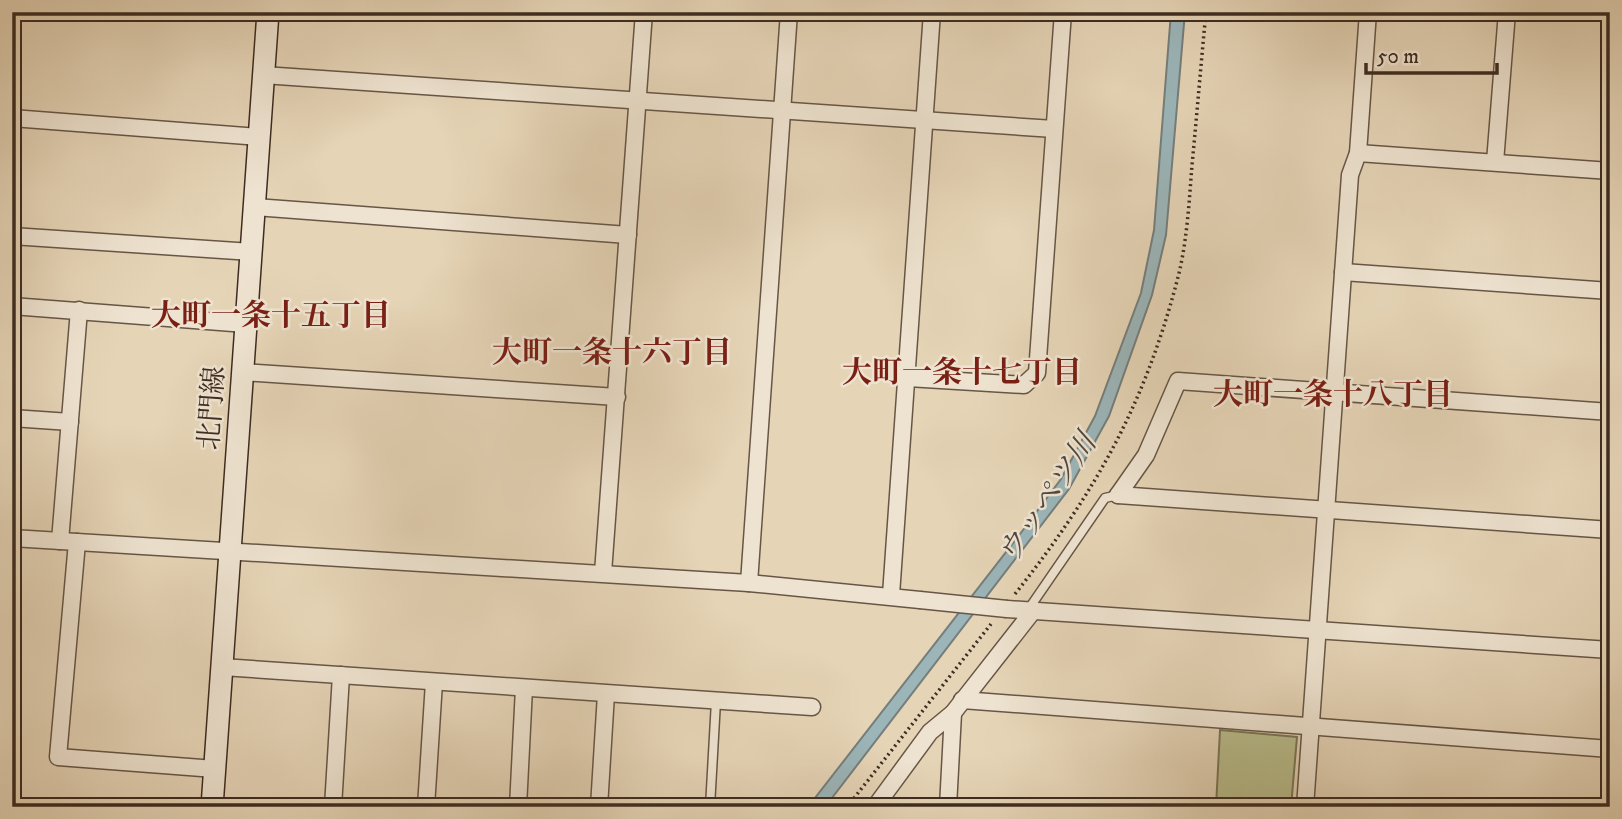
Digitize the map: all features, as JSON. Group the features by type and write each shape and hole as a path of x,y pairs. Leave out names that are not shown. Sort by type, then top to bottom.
{"street":[{"name":"北門線","path":"212,807 268,12"},
{"path":"603,573 644,12"},
{"path":"749,583 789,12"},
{"path":"891,595 932,12"},
{"path":"908,378 1024,384 1037,373 1063,12"},
{"path":"1305,807 1350,175 1358,153 1367,12"},
{"path":"1495,162 1507,12"},
{"path":"263,75 1054,129"},
{"path":"12,118 260,137"},
{"path":"1358,153 1610,171"},
{"path":"255,207 628,235"},
{"path":"12,236 251,252"},
{"path":"1343,272 1610,291"},
{"path":"12,306 246,324"},
{"path":"60,541 79,310"},
{"path":"242,372 617,397"},
{"path":"1118,495 1146,455 1178,381 1610,412"},
{"path":"12,418 70,422"},
{"path":"1118,495 1610,530"},
{"path":"12,538 749,583 891,595 920,600 1008,605 1031,610 1610,650"},
{"path":"77,542 58,757 215,769"},
{"path":"875,807 930,732 958,706 1031,610"},
{"path":"222,667 812,707"},
{"path":"333,807 341,675"},
{"path":"426,807 434,682"},
{"path":"518,807 524,688"},
{"path":"599,807 606,694"},
{"path":"958,706 1311,727 1610,750"},
{"path":"948,807 958,706"}],"lane":[{"path":"1031,610 1105,498 1118,495"},
{"path":"710,807 716,701"}],"path":[{"path":"1008,605 1078,511 1119,441 1145,384 1178,279 1188,208 1206,12"},
{"path":"847,807 992,623"}],"green space":[{"path":"1220,730 1297,737 1291,807 1216,807"}],"water":[{"name":"ウッペツ川","path":"1171,12 1185,12 1166,235 1152,295 1109,416 1069,489 825,807 808,807 1061,479 1095,416 1141,293 1154,230"}],"district":[{"name":"大町一条十五丁目","path":"271,316"},
{"name":"大町一条十六丁目","path":"612,353"},
{"name":"大町一条十七丁目","path":"962,373"},
{"name":"大町一条十八丁目","path":"1333,395"}]}
